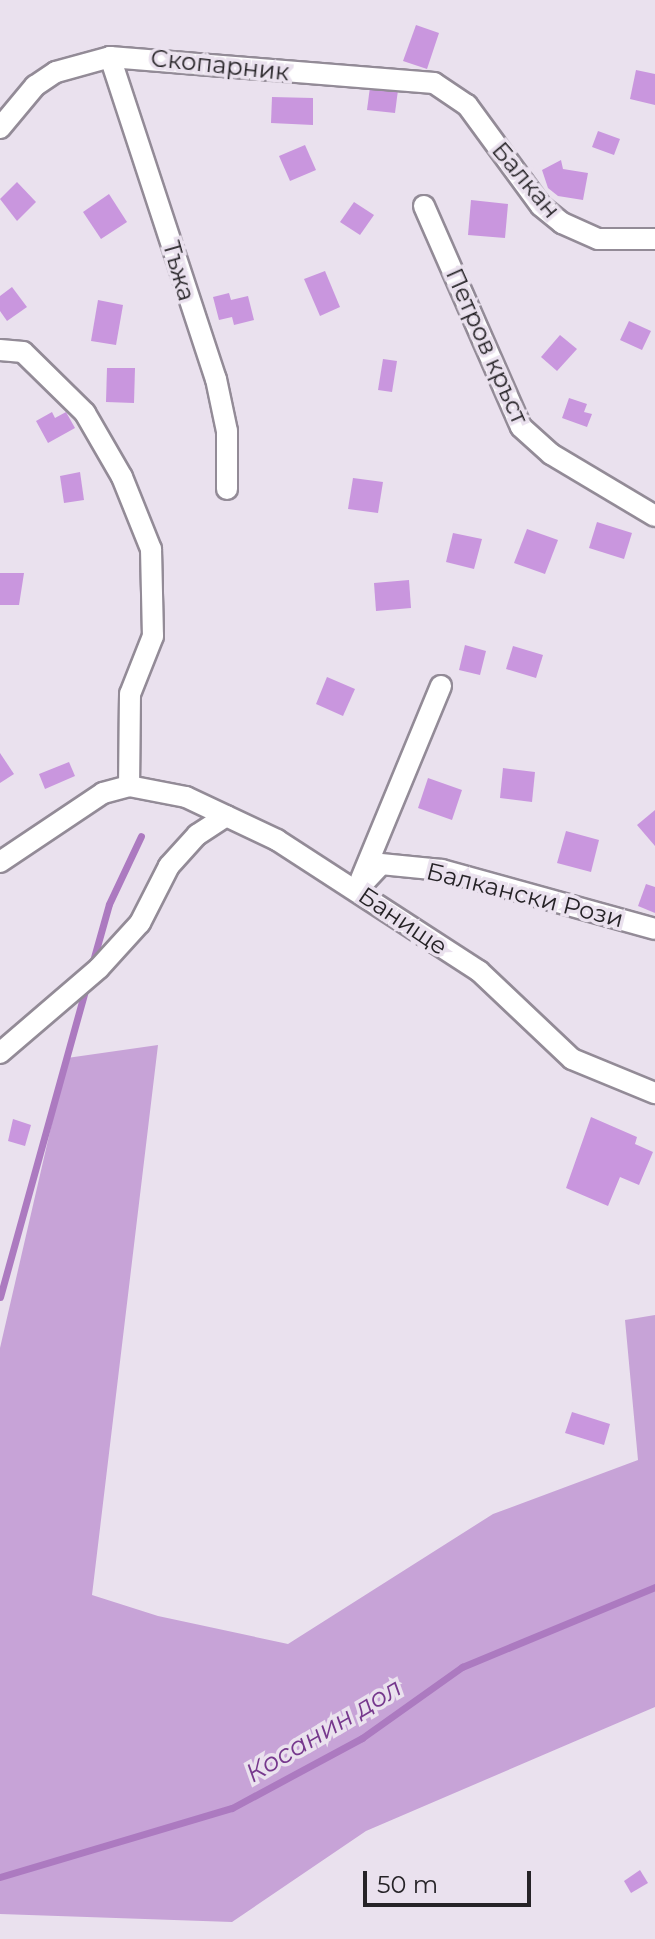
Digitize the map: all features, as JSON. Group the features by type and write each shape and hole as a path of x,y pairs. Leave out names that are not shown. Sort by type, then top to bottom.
{"street":[{"name":"Скопарник","path":"0,128 35,86 56,72 110,57 434,83 460,99"},
{"name":"Тъжа","path":"110,57 216,379 227,431 227,489"},
{"name":"Балкан","path":"460,99 541,206 562,223 598,239 655,239"},
{"name":"Петров кръст","path":"424,206 521,427 551,454 655,516"},
{"path":"0,350 23,352 85,413 122,477 151,549 153,636 130,694 129,786 103,793 0,862"},
{"path":"357,890 441,686"},
{"name":"Банище","path":"129,786 186,797 277,840 479,971 572,1059 655,1093"},
{"path":"0,1053 99,968 140,923 169,866 197,835 226,816"},
{"name":"Балкански Рози","path":"357,890 381,864 442,870 655,929"}],"shaded area":[{"path":"158,1045 92,1595 158,1616 288,1644 493,1514 638,1460 625,1320 655,1315 655,1707 366,1831 232,1922 0,1914 0,1348 67,1058"}],"building":[{"path":"416,25 439,33 427,69 403,61"},
{"path":"636,70 655,74 655,105 630,99"},
{"path":"370,87 398,90 395,113 367,110"},
{"path":"272,97 313,98 313,125 271,123"},
{"path":"598,131 620,139 614,155 592,147"},
{"path":"305,145 316,170 290,181 279,156"},
{"path":"561,160 563,169 588,173 583,200 558,196 548,188 542,170"},
{"path":"17,182 36,202 17,221 0,199"},
{"path":"109,194 127,222 101,239 83,212"},
{"path":"471,200 508,204 505,238 468,235"},
{"path":"354,202 374,215 360,235 340,222"},
{"path":"325,271 340,307 320,316 304,279"},
{"path":"12,287 27,307 7,321 0,311 0,296"},
{"path":"229,293 231,300 248,296 254,320 234,325 232,317 219,320 213,297"},
{"path":"98,300 123,305 116,345 91,341"},
{"path":"629,321 651,331 642,350 620,340"},
{"path":"560,335 577,349 557,371 541,357"},
{"path":"383,359 397,361 392,392 378,390"},
{"path":"107,368 135,368 134,403 106,402"},
{"path":"569,398 587,404 584,412 592,414 587,427 562,418"},
{"path":"52,412 55,418 66,412 75,428 48,443 36,421"},
{"path":"80,472 84,500 64,503 60,476"},
{"path":"353,478 383,482 378,513 348,509"},
{"path":"597,522 632,533 624,559 589,548"},
{"path":"527,529 558,540 545,574 514,563"},
{"path":"453,533 482,539 474,569 446,562"},
{"path":"0,573 24,573 19,605 0,605"},
{"path":"409,580 411,608 376,611 374,583"},
{"path":"465,645 486,651 480,675 459,670"},
{"path":"513,646 543,655 536,678 506,669"},
{"path":"327,677 355,689 343,716 316,704"},
{"path":"0,753 14,774 0,783"},
{"path":"69,762 75,776 45,789 39,774"},
{"path":"503,768 535,772 532,802 500,798"},
{"path":"428,778 462,790 452,820 418,808"},
{"path":"655,810 655,846 637,825"},
{"path":"566,831 599,840 591,872 557,863"},
{"path":"646,884 655,887 655,913 638,906"},
{"path":"591,1117 637,1137 635,1144 653,1152 639,1185 620,1177 608,1206 566,1188"},
{"path":"13,1119 31,1125 25,1146 8,1141"},
{"path":"572,1412 610,1424 604,1445 565,1433"},
{"path":"640,1870 648,1883 631,1893 624,1881"}],"waterway":[{"path":"91,968 109,904 141,836"},
{"path":"0,1297 86,987"},
{"name":"Косанин дол","path":"0,1877 232,1808 362,1738 462,1667 655,1587"}]}
